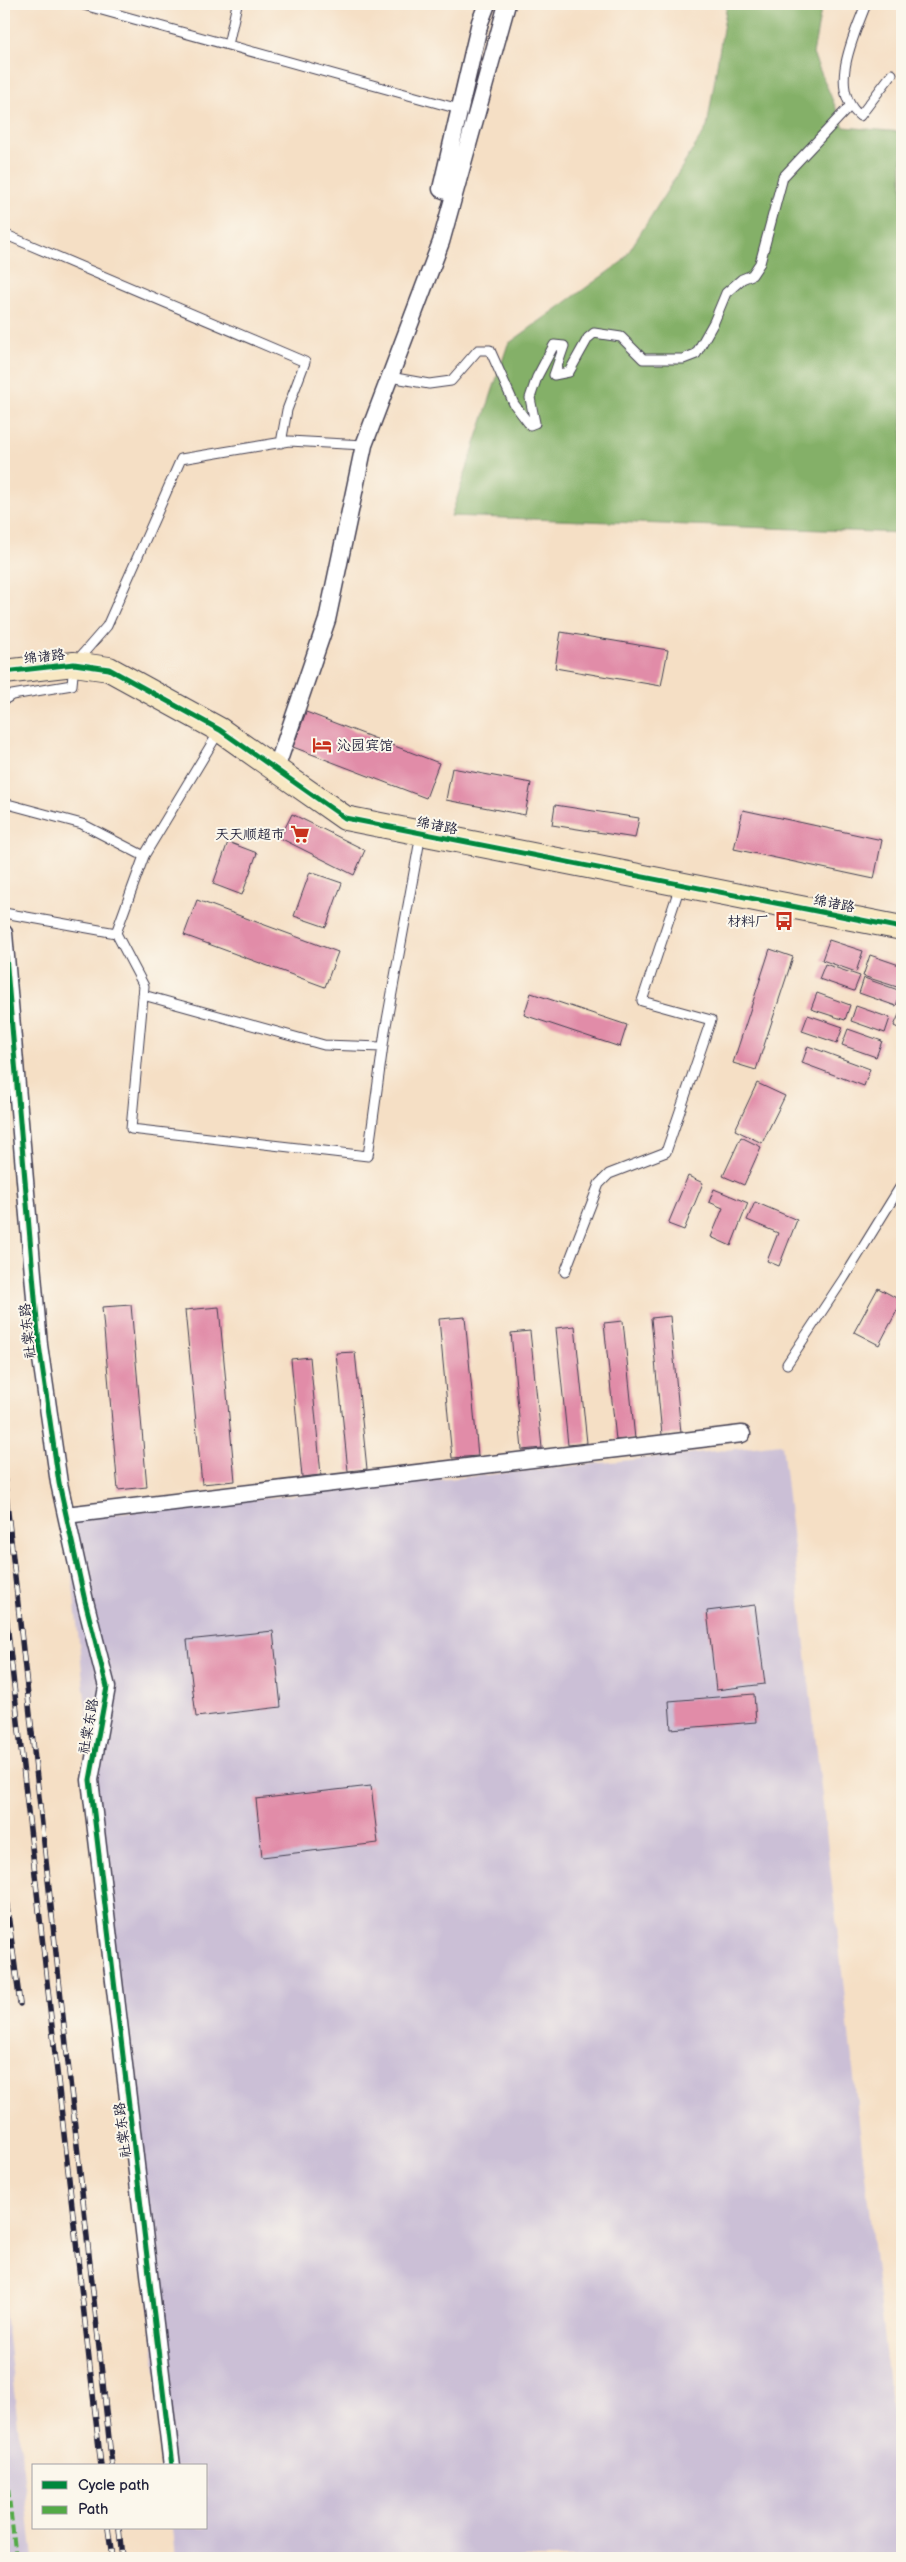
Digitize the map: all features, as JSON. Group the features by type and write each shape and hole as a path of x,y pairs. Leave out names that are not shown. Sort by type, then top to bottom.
{"street":[{"path":"454,194 441,189 480,22 487,4"},
{"path":"276,769 327,620 364,445 441,242 507,4"},
{"name":"绵诸路","path":"4,672 74,664 110,669 220,730 345,818 902,928"},
{"name":"社棠东路","path":"4,933 39,1345 66,1515 107,1687 90,1780 172,2464"},
{"path":"66,1515 742,1434"}],"lane":[{"path":"80,4 460,109"},
{"path":"228,45 237,4"},
{"path":"866,4 846,65 846,93 849,107 860,116 892,74"},
{"path":"390,377 429,384 451,382 478,350 490,350 514,404 530,425 535,423 530,398 537,378 554,345 564,346 554,375 569,372 588,338 594,333 621,337 643,359 683,359 696,354 714,322 726,293 742,279 752,275 760,263 783,177 849,107"},
{"path":"4,234 305,362 287,410 281,443"},
{"path":"4,700 12,695 72,685 74,664 107,626 181,460 281,443 364,445"},
{"path":"220,730 144,856 116,933 144,986 131,1129 368,1156 382,1047 421,834"},
{"path":"4,803 82,824 144,856"},
{"path":"564,1272 599,1184 609,1174 666,1152 711,1020 642,1001 681,884"},
{"path":"4,913 116,933"},
{"path":"143,995 324,1045 382,1047"},
{"path":"786,1364 844,1278 902,1184"}],"shaded area":[{"path":"782,1444 902,2500 902,2558 175,2558 172,2530 208,2530 208,2464 166,2464 66,1519"},
{"path":"4,2302 33,2558 4,2558"}],"green space":[{"path":"727,4 822,4 813,54 844,127 902,132 902,533 451,516 508,344 623,261 707,127"}],"building":[{"path":"561,632 668,650 661,686 555,668"},
{"path":"306,712 439,763 426,798 293,747"},
{"path":"452,768 531,783 525,815 446,800"},
{"path":"555,805 639,818 635,838 552,825"},
{"path":"743,810 882,840 874,879 734,849"},
{"path":"292,814 365,850 354,875 280,838"},
{"path":"228,842 257,853 242,895 213,884"},
{"path":"310,872 342,883 326,927 294,916"},
{"path":"197,900 338,952 325,987 184,935"},
{"path":"829,940 863,951 856,972 822,960"},
{"path":"770,949 793,957 756,1070 733,1063"},
{"path":"870,955 902,966 897,987 863,976"},
{"path":"825,964 860,976 854,991 819,979"},
{"path":"864,978 901,991 896,1006 859,993"},
{"path":"531,993 627,1025 620,1047 524,1015"},
{"path":"817,993 850,1005 845,1020 811,1009"},
{"path":"856,1006 890,1018 885,1033 851,1021"},
{"path":"902,1011 902,1030 894,1026"},
{"path":"808,1015 843,1027 837,1043 802,1031"},
{"path":"848,1029 882,1041 876,1057 842,1045"},
{"path":"808,1046 870,1069 864,1086 802,1063"},
{"path":"757,1083 785,1096 762,1143 735,1130"},
{"path":"741,1137 761,1147 744,1185 723,1176"},
{"path":"688,1176 703,1183 684,1230 668,1224"},
{"path":"714,1189 748,1203 731,1246 711,1237 723,1208 709,1202"},
{"path":"755,1202 797,1220 779,1266 767,1261 778,1233 747,1220"},
{"path":"878,1288 902,1301 879,1345 854,1332"},
{"path":"131,1305 147,1487 118,1490 102,1307"},
{"path":"219,1307 235,1481 202,1484 185,1310"},
{"path":"670,1316 681,1433 662,1435 651,1318"},
{"path":"465,1317 478,1456 452,1458 439,1319"},
{"path":"623,1321 635,1439 616,1440 604,1323"},
{"path":"575,1326 587,1443 568,1445 556,1328"},
{"path":"530,1331 542,1448 522,1450 511,1333"},
{"path":"355,1352 367,1469 348,1471 336,1353"},
{"path":"310,1357 321,1475 302,1477 291,1359"},
{"path":"755,1605 765,1684 716,1690 707,1611"},
{"path":"273,1631 281,1707 196,1717 187,1640"},
{"path":"754,1694 756,1722 671,1729 669,1701"},
{"path":"371,1786 378,1843 262,1857 256,1799"}],"railway":[{"path":"4,1476 112,2464"},
{"path":"4,1596 101,2464"},
{"path":"4,1884 20,2004"},
{"path":"108,2530 112,2558"},
{"path":"119,2530 122,2558"}],"marked path":[{"path":"4,2454 16,2558"}],"cycle path":[{"path":"4,672 74,664 109,669 220,730 345,818 902,928"},
{"path":"4,933 39,1345 59,1483 85,1601 107,1687 90,1780 172,2464"}],"place":[{"name":"沁园宾馆","path":"322,745"},
{"name":"天天顺超市","path":"300,834"},
{"name":"材料厂","path":"784,921"}]}
